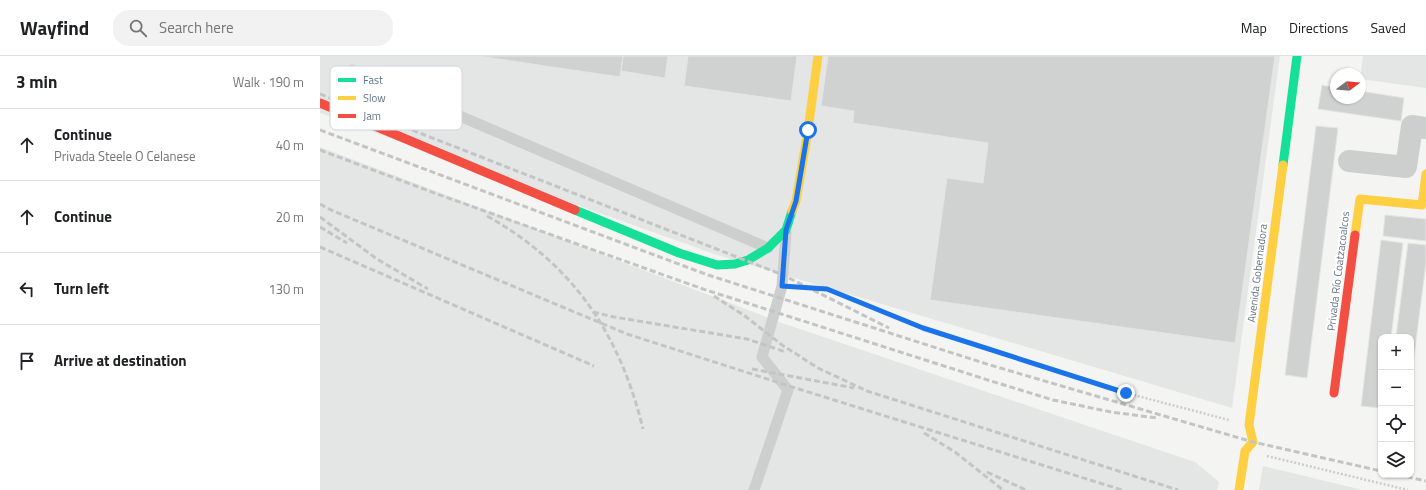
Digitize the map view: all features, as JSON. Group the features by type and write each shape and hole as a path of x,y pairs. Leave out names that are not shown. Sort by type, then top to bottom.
{"street":[{"path":"385,130 679,253 717,265 735,264 748,260 768,248 786,230 796,201 808,130 818,56"},
{"name":"Avenida Gobernadora","path":"1239,490 1245,451 1253,442 1249,425 1297,56"},
{"path":"320,103 330,107"},
{"path":"1349,161 1406,167 1412,126 1426,128"},
{"name":"Privada Río Coatzacoalcos","path":"1334,393 1360,199 1422,205 1426,174"}],"lane":[{"path":"462,117 768,248"},
{"path":"754,490 788,390 762,357 782,286 786,230"}],"path":[{"path":"782,286 827,289 923,328 1126,393 1249,425"},
{"path":"1245,451 1408,490"}],"shaded area":[{"path":"320,56 1280,56 1232,408 714,254 368,130 462,130 462,66 330,66 330,117 320,113"},
{"path":"1363,56 1426,56 1426,88 1366,80 1366,68 1361,68"},
{"path":"320,147 785,324 1195,462 1219,482 1217,490 320,490"},
{"path":"1263,466 1363,490 1259,490"}],"building":[{"path":"478,56 623,56 620,77"},
{"path":"623,56 668,56 665,78 621,71"},
{"path":"688,56 797,56 791,101 684,86"},
{"path":"828,56 1275,56 1235,343 930,300 947,178 983,183 988,143 853,123 854,111 821,106"},
{"path":"1322,85 1330,87 1330,104 1366,104 1366,92 1404,98 1401,121 1318,109"},
{"path":"1316,126 1338,128 1307,378 1285,375"},
{"path":"1385,215 1426,219 1426,241 1383,236"},
{"path":"1381,240 1403,243 1391,334 1378,334 1378,408 1361,406"},
{"path":"1408,243 1426,245 1426,263 1414,357 1414,334 1396,334"}],"railway":[{"path":"320,94 330,98"},
{"path":"320,130 708,275 990,365 1253,442 1378,470"},
{"path":"412,130 783,275 889,328"},
{"path":"320,150 437,194 703,289 1053,400 1111,412 1157,418"},
{"path":"320,204 331,210 627,334 1122,490"},
{"path":"487,216 517,235 544,256 568,279 589,305 621,362 643,429"},
{"path":"320,217 377,259 428,289"},
{"path":"320,227 347,243"},
{"path":"320,247 594,366"},
{"path":"714,296 745,316 782,345 818,368 867,391 1178,490"},
{"path":"593,312 614,317 747,339 786,352"},
{"path":"752,369 854,388"},
{"path":"924,433 955,452 1003,490"},
{"path":"987,472 1026,490"},
{"path":"1412,478 1426,481"}],"traffic: fast":[{"path":"1283,165 1297,56"},
{"path":"575,210 679,253 717,265 735,264 748,260 768,248 786,230 792,211"}],"traffic: slow":[{"path":"792,211 796,201 808,130 818,56"},
{"path":"1239,490 1245,451 1253,442 1249,425 1283,165"},
{"path":"1355,235 1360,199 1422,205 1426,174"}],"traffic: jam":[{"path":"320,103 330,107"},
{"path":"384,130 575,210"},
{"path":"1334,393 1355,235"}],"route":[{"path":"808,130 796,201 786,230 782,286 827,289 923,328 1126,393"}]}
